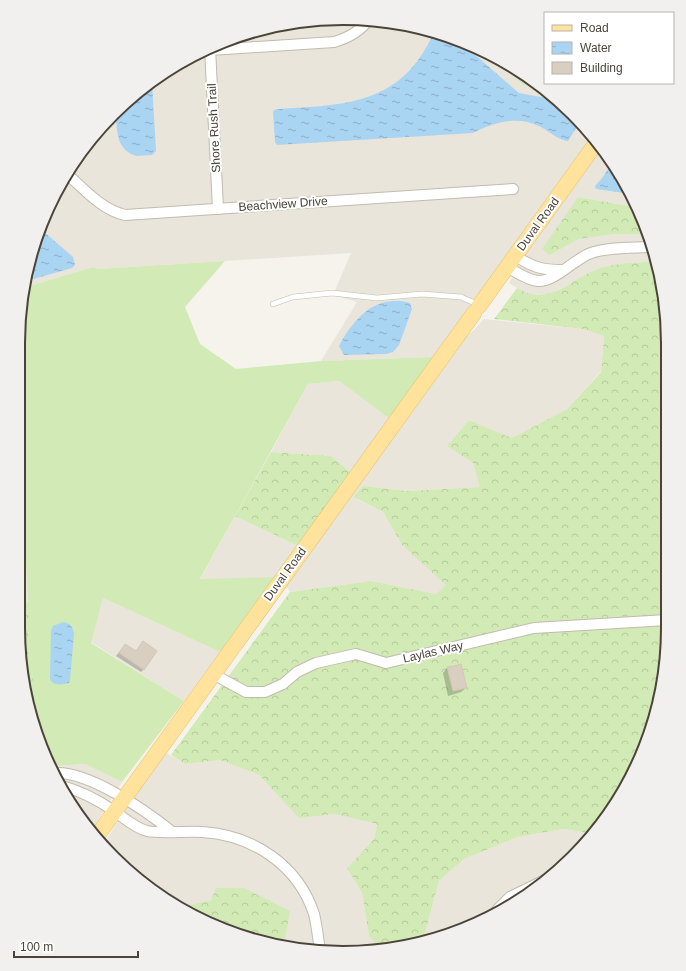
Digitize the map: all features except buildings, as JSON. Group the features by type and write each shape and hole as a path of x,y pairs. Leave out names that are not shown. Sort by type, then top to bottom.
{"main road":[{"name":"Duval Road","path":"99,832 122,798 511,262 593,146"}],"street":[{"path":"223,48 334,42 354,34 362,26"},
{"name":"Shore Rush Trail","path":"210,54 218,209"},
{"name":"Beachview Drive","path":"72,178 105,207 115,213 124,215 513,189"},
{"path":"511,262 526,278 537,281 548,280 578,259 601,250 646,247"},
{"name":"Laylas Way","path":"213,674 246,692 265,692 283,684 297,672 316,663 356,654 386,663 534,628 661,620"},
{"path":"61,774 84,778 98,783 154,818 171,831"},
{"path":"69,789 88,796 139,828 148,832 171,831 221,834 252,844 275,858 292,875 306,894 314,915 319,945"},
{"path":"509,899 514,894 523,890"}],"lane":[{"path":"273,304 293,297 332,293 377,298 422,294 461,297 477,309"}],"shaded area":[{"path":"343,25 405,31 445,42 484,58 520,79 553,104 588,141 433,357 321,361 357,302 333,295 351,253 98,269 93,267 30,286 36,261 49,221 68,184 91,149 118,118 133,104 166,79 221,49 261,36 301,28"},
{"path":"597,152 618,184 630,206 578,197 550,255 579,239 615,234 642,234 650,261 604,267 547,295 526,294 509,283 531,246"},
{"path":"484,319 583,329 604,336 601,371 567,409 512,438 469,420 448,446 473,463 481,487 407,491 363,486 355,498 383,512 402,545 447,585 436,594 371,581 290,592 285,583 463,339"},
{"path":"339,381 390,419 350,472 331,456 271,452 308,384"},
{"path":"235,516 298,546 277,577 200,580"},
{"path":"25,532 29,602 25,602"},
{"path":"103,598 220,652 184,701 91,642"},
{"path":"165,752 185,764 220,760 259,775 299,817 335,814 377,824 374,839 347,868 362,893 369,936 375,944 343,946 282,940 285,938 211,900 188,905 166,892 133,867 106,840 136,792"},
{"path":"85,764 122,782 94,826 79,805 56,766"},
{"path":"564,829 586,833 553,867 520,892 465,922 424,935 439,881 464,859 518,837"}],"green space":[{"path":"510,73 530,86 524,85"},
{"path":"578,197 630,206 642,234 615,234 579,239 550,255 542,249"},
{"path":"225,261 185,307 200,344 236,369 321,361 433,357 390,419 339,381 308,384 200,579 277,577 220,652 103,598 91,643 184,701 122,782 85,764 56,766 49,750 34,701 25,540 25,343 30,286 93,267 98,269"},
{"path":"650,261 658,301 661,343 660,649 655,690 637,750 607,805 586,833 564,829 518,837 464,859 439,881 424,935 405,940 375,944 369,936 362,893 347,868 374,839 377,824 335,814 299,818 259,775 220,760 185,764 171,755 290,592 371,581 436,594 446,585 402,545 383,512 354,497 363,486 407,491 480,487 473,463 447,446 469,420 512,438 567,409 601,372 604,336 583,329 494,319 517,288 529,293 541,295 551,293 593,271 604,267"},
{"path":"271,452 331,456 350,472 298,546 235,516"},
{"path":"25,602 29,602 34,701 26,649"},
{"path":"216,888 244,888 290,911 285,938 281,940 241,929 221,922 188,905 211,900"}],"water":[{"path":"431,38 465,49 473,53 519,93 545,98 577,127 568,141 557,137 532,123 524,121 506,121 473,133 277,145 275,142 273,111 277,109 326,106 349,102 369,96 388,87 406,74 421,56"},
{"path":"152,89 156,151 152,155 136,156 129,153 121,144 117,133 116,120"},
{"path":"608,168 623,193 596,189 595,186"},
{"path":"45,233 73,257 75,265 72,268 31,280"},
{"path":"389,301 410,303 412,309 399,345 393,352 386,354 344,355 339,346 346,333 356,320 368,310 382,303"},
{"path":"63,622 70,625 74,633 70,680 69,683 58,684 53,683 50,679 51,631 53,626"}]}
